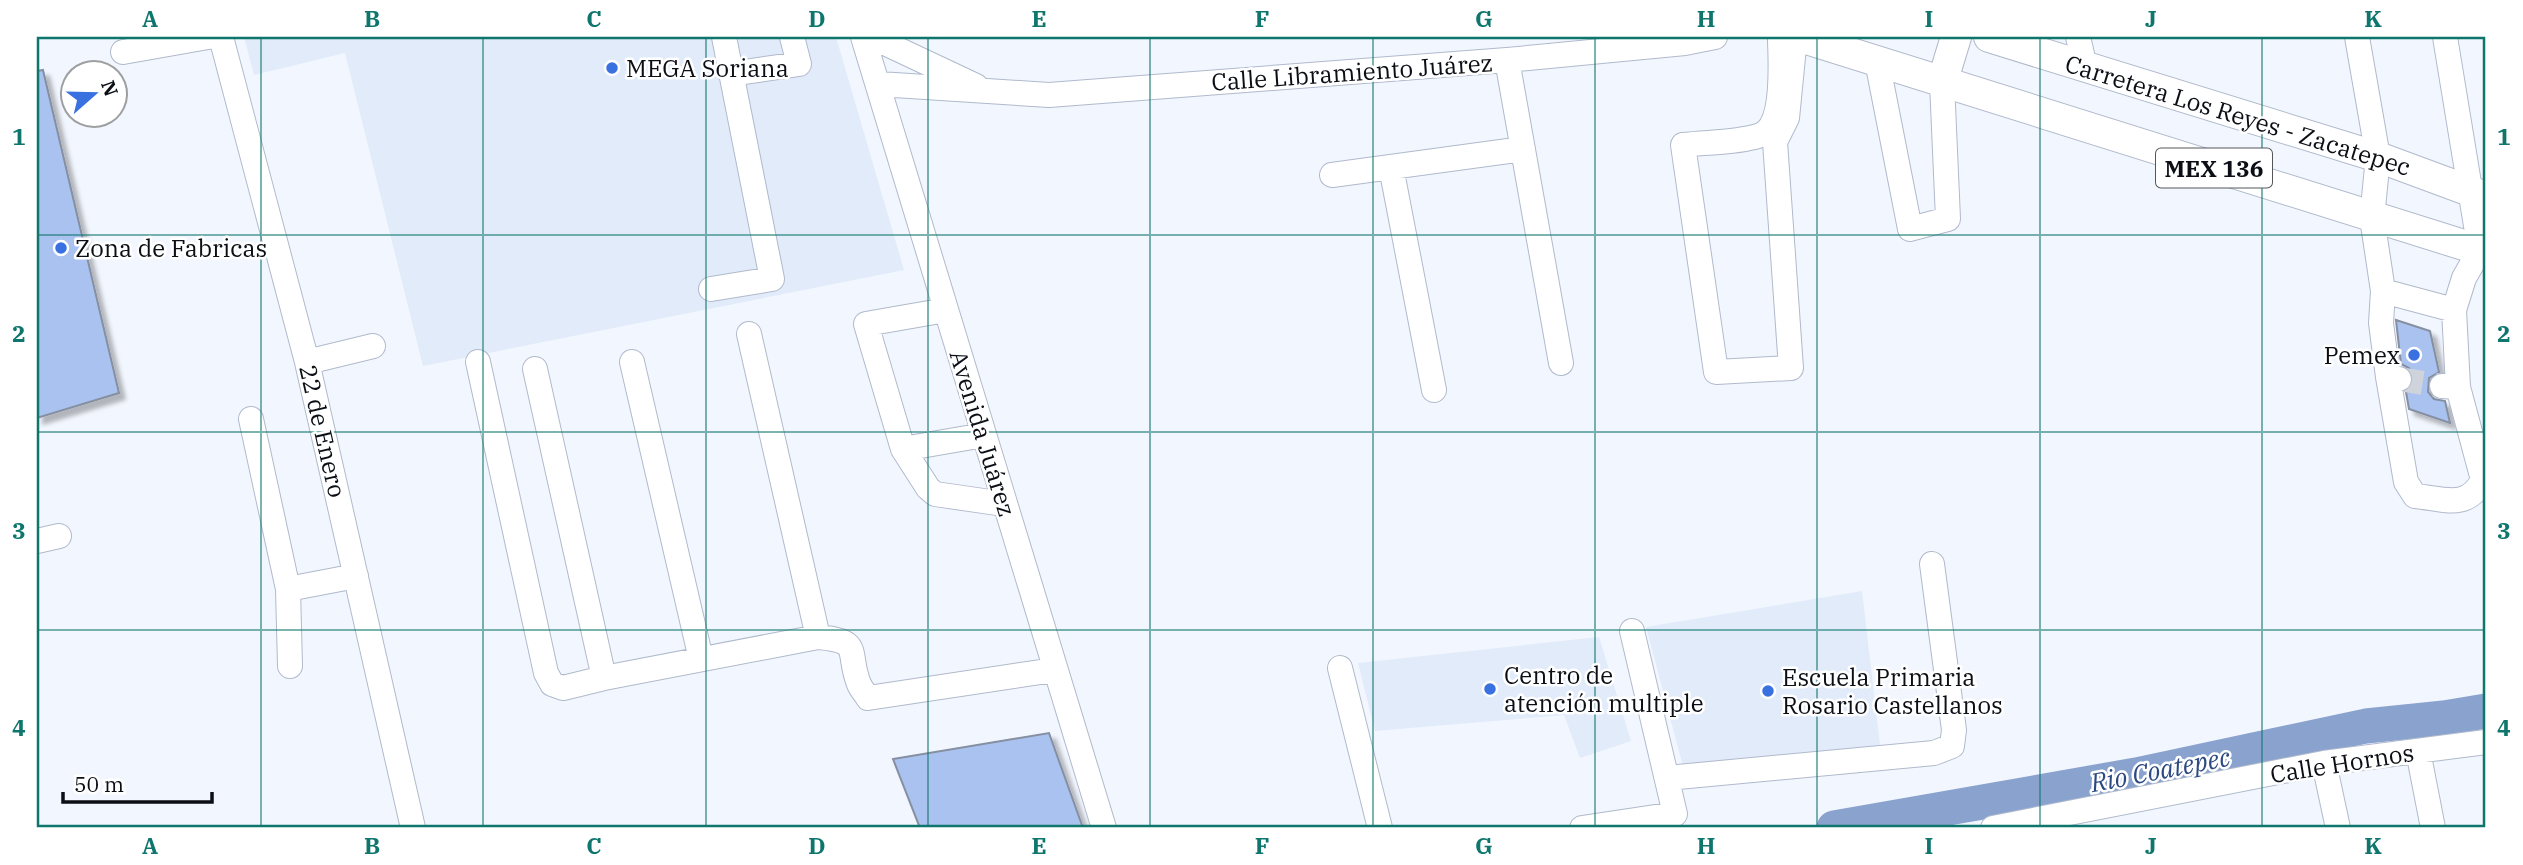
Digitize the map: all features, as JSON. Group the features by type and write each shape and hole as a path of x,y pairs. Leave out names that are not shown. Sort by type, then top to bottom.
{"main road":[{"name":"MEX 136","path":"1797,37 2483,251"},
{"path":"1942,82 1956,37"},
{"name":"Carretera Los Reyes - Zacatepec","path":"2001,39 2378,157 2479,194"}],"street":[{"path":"123,52 208,37"},
{"name":"22 de Enero","path":"221,37 307,362 413,828"},
{"path":"711,289 772,279 724,37"},
{"path":"731,74 799,64 792,37"},
{"name":"Avenida Juárez","path":"863,37 1104,828"},
{"name":"Calle Libramiento Juárez","path":"872,37 989,92"},
{"name":"Calle Libramiento Juárez","path":"879,84 1049,94 1507,60 1685,43 1715,37"},
{"path":"1780,37 1777,113 1773,126 1761,136 1683,145 1716,372 1791,368 1775,142 1787,118 1797,37"},
{"path":"2078,37 2085,67"},
{"path":"2357,37 2378,157 2372,218 2383,291 2381,323 2393,378 2406,482 2415,496 2464,500 2476,492 2483,480 2450,386 2454,310 2464,278 2483,251 2479,194 2445,37"},
{"path":"1507,60 1561,363"},
{"path":"1877,61 1910,229 1948,219 1942,82"},
{"path":"1332,175 1523,149"},
{"path":"1391,167 1434,390"},
{"path":"2383,291 2454,310"},
{"path":"946,310 866,324 903,449 928,488 935,494 1004,504"},
{"path":"748,334 818,637"},
{"path":"307,362 373,346"},
{"path":"478,362 545,673 552,684 563,688 818,637 836,638 846,643 853,653 859,684 868,698 1054,670"},
{"path":"632,362 701,659"},
{"path":"534,369 604,678"},
{"path":"250,419 288,589 290,666"},
{"path":"903,449 984,435"},
{"path":"1667,778 1934,753 1952,746 1954,730 1933,564"},
{"path":"288,589 356,576"},
{"path":"1582,828 1675,814 1632,631"},
{"path":"1340,667 1380,828"},
{"name":"Calle Hornos","path":"1993,828 2325,763 2486,742"},
{"path":"2418,751 2433,828"},
{"path":"2325,763 2338,828"}],"shaded area":[{"path":"244,37 836,37 904,270 423,366 345,53 254,75"},
{"name":"Escuela Primaria Rosario Castellanos","path":"1862,591 1881,754 1685,774 1646,627"},
{"name":"Centro de atención multiple","path":"1599,637 1631,741 1580,758 1564,715 1375,731 1358,663"}],"building":[{"name":"Zona de Fabricas","path":"43,70 119,393 37,418 37,71"},
{"name":"Pemex","path":"2396,320 2430,331 2439,372 2429,378 2428,392 2434,399 2445,401 2450,423 2409,409 2406,392 2413,382 2413,375 2409,368 2401,364"},
{"path":"1049,733 1083,828 920,828 893,759"}],"waterway":[{"name":"Rio Coatepec","path":"1834,828 2136,775 2366,726 2486,711"}],"tunnel":[{"path":"2399,379 2442,386"}],"place":[{"name":"MEGA Soriana","path":"612,68"},
{"name":"Zona de Fabricas","path":"61,248"},
{"name":"Pemex","path":"2414,355"},
{"name":"Centro de atención multiple","path":"1490,689"},
{"name":"Escuela Primaria Rosario Castellanos","path":"1768,691"}]}
